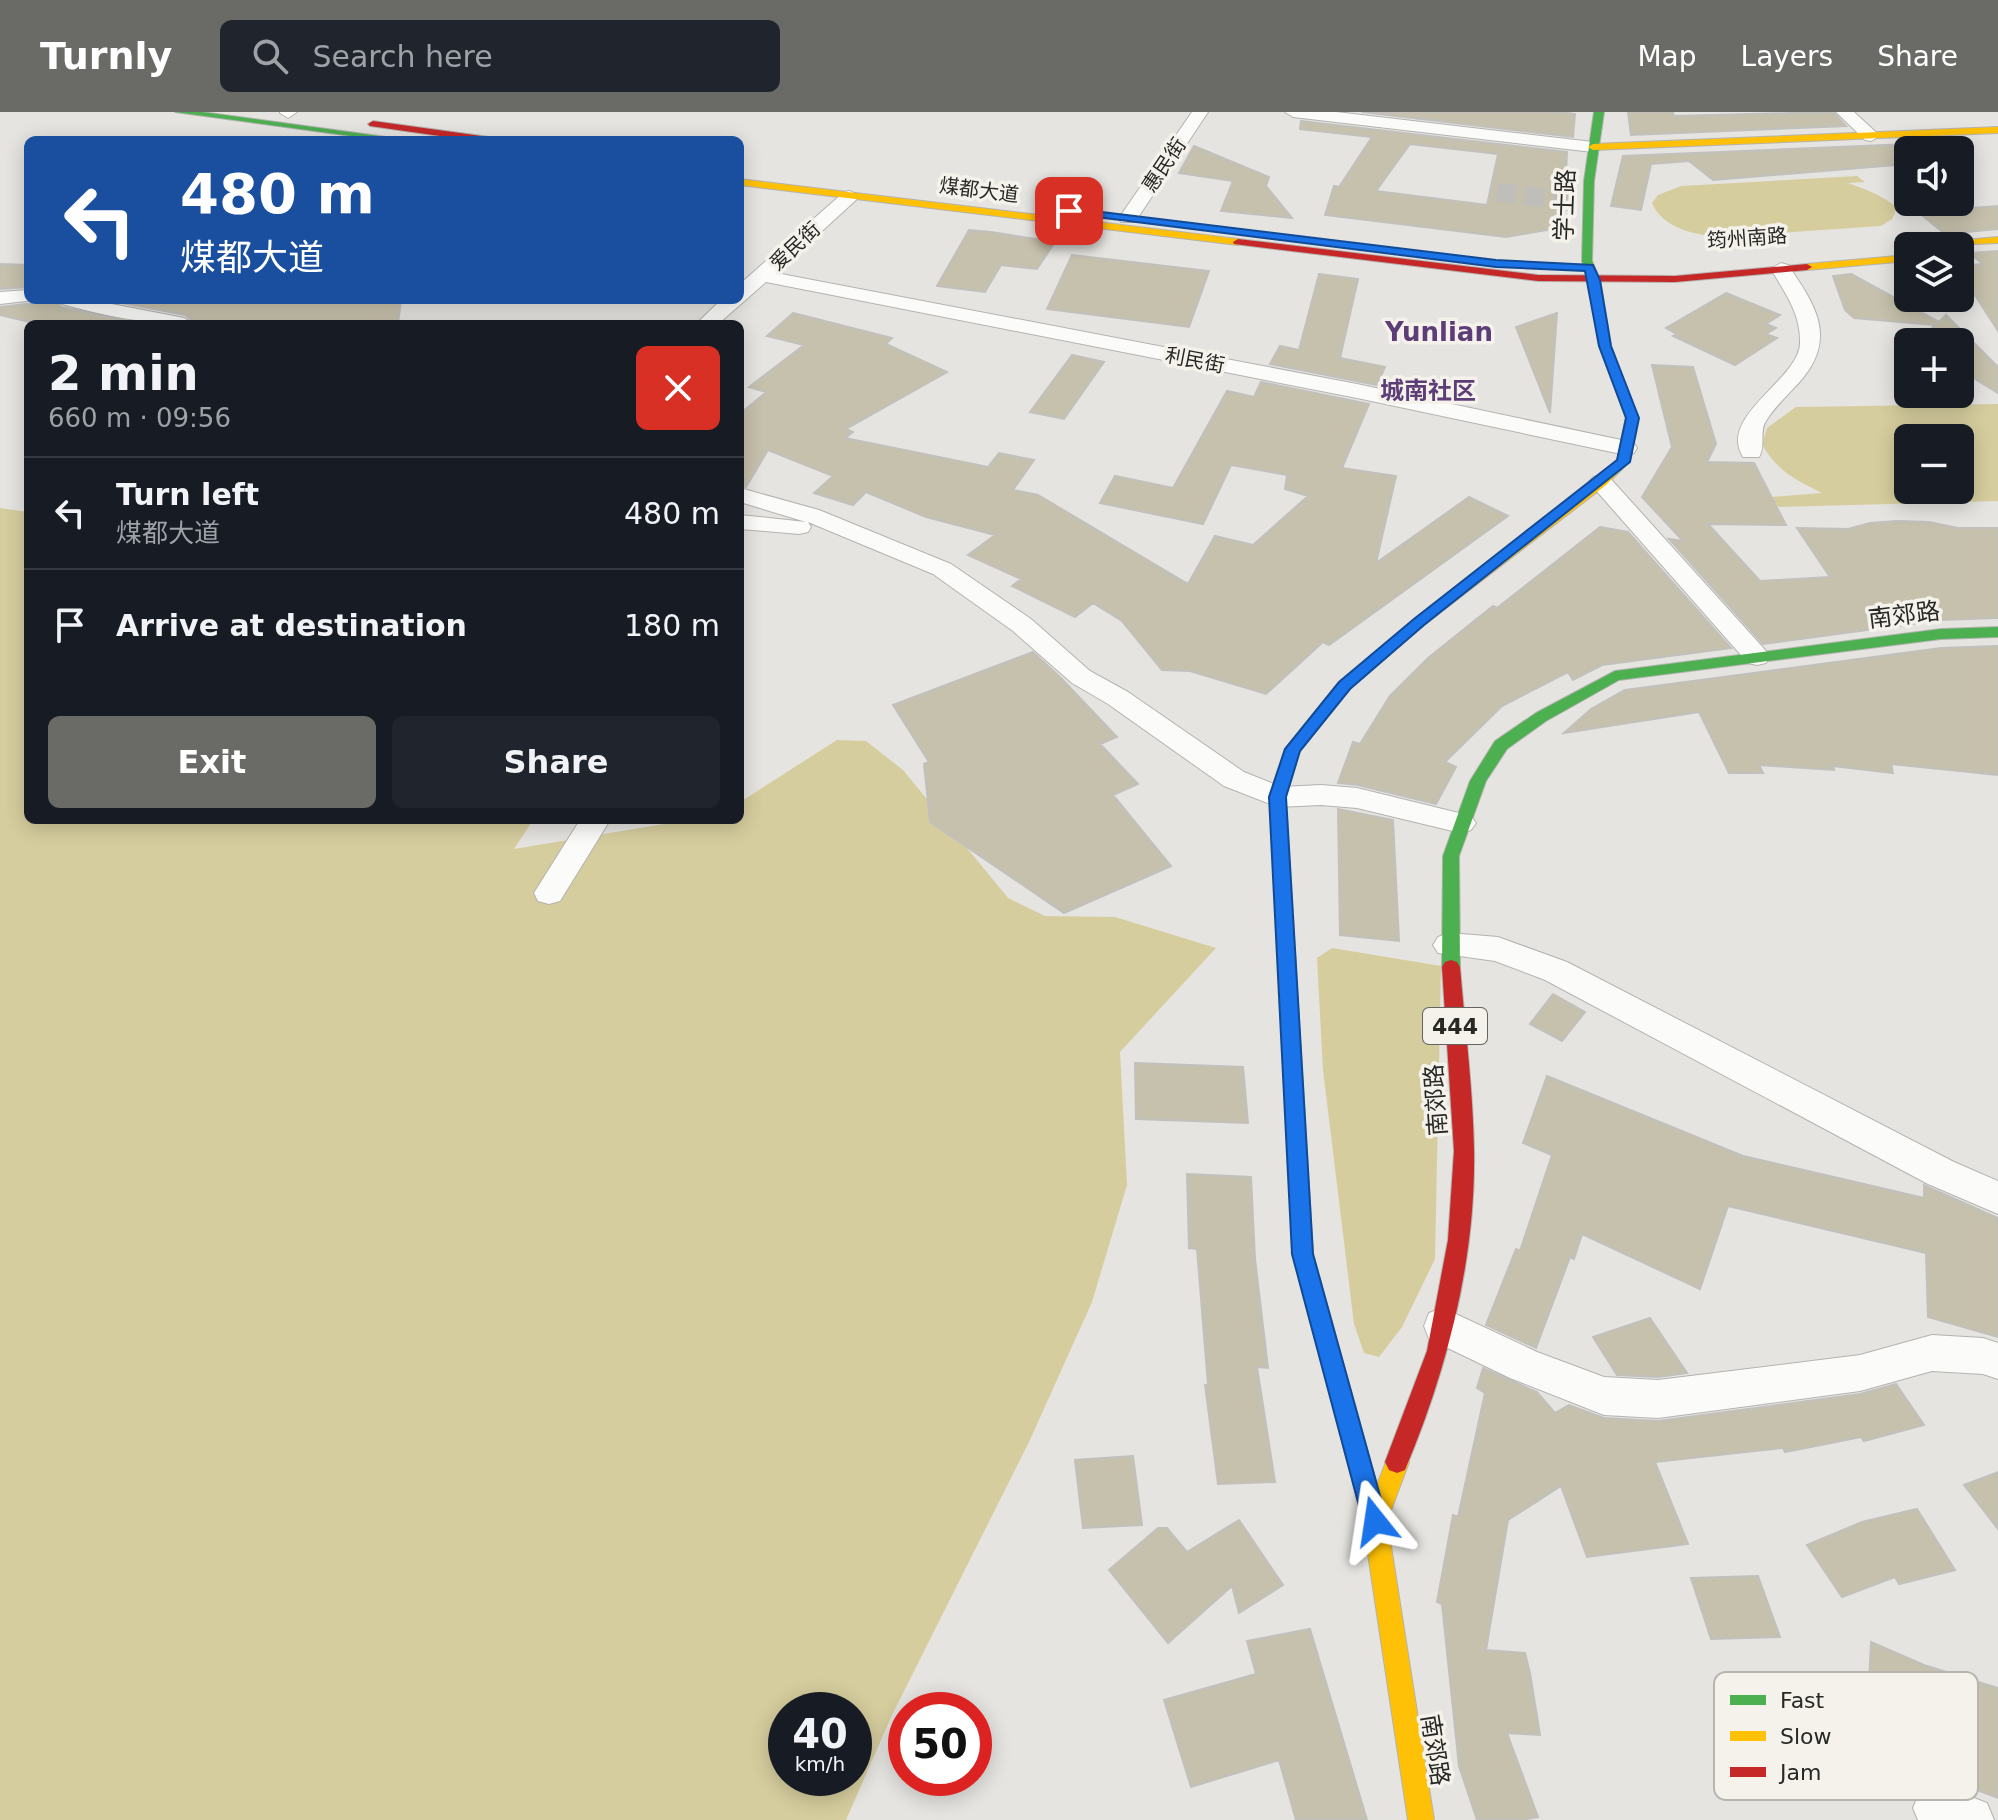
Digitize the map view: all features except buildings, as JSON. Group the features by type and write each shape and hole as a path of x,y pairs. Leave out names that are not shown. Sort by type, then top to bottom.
{"main road":[{"path":"180,112 371,136"},
{"path":"280,112 434,136"},
{"name":"学士路","path":"1599,112 1589,204 1592,274 1605,346 1632,418 1626,448"},
{"path":"449,136 480,117"},
{"path":"1593,147 1998,130"},
{"name":"煤都大道","path":"744,173 855,191 1517,276 1592,274"},
{"name":"煤都大道","path":"744,182 1128,218 1592,274"},
{"path":"1974,242 1998,240"},
{"name":"筠州南路","path":"1592,274 1894,249"},
{"path":"1974,252 1998,250"},
{"name":"筠州南路","path":"1592,274 1675,279 1894,259"},
{"path":"1375,1521 1303,1254 1278,797 1293,749 1344,686 1419,622 1601,482 1623,462 1626,448"},
{"name":"南郊路","path":"1421,1820 1375,1521 1438,1351 1458,1240 1464,1151 1449,945 1451,856 1478,781 1501,745 1541,717 1615,676 1941,634 1998,632"}],"street":[{"name":"惠民街","path":"1128,218 1200,112"},
{"path":"1293,112 1593,147"},
{"path":"1844,112 1871,136"},
{"name":"爱民街","path":"744,292 855,191"},
{"path":"1569,201 1589,204"},
{"path":"1751,452 1752,423 1798,370 1811,346 1807,314 1781,269"},
{"name":"利民街","path":"763,276 1357,391 1626,448"},
{"path":"0,298 24,296"},
{"path":"83,304 161,320"},
{"path":"710,320 728,304"},
{"path":"1601,482 1757,657"},
{"path":"744,496 811,515 942,569 1022,625 1081,677 1118,698 1227,775 1278,797 1321,795 1357,798 1461,823"},
{"path":"744,522 767,522 865,537"},
{"path":"549,893 592,824"},
{"path":"1449,945 1498,949 1556,971 1928,1166 1998,1198"},
{"path":"1443,1326 1524,1365 1604,1396 1658,1399 1860,1373 1932,1353 1983,1356 1998,1361"}],"shaded area":[{"path":"1857,176 1865,182 1848,183 1880,196 1894,206 1894,215 1881,226 1720,237 1680,229 1657,212 1652,203 1658,195 1681,186"},
{"path":"1974,404 1998,404 1998,501 1974,502 1974,424 1894,424 1894,504 1779,507 1770,497 1822,493 1803,484 1773,461 1762,444 1767,428 1796,407 1974,408"},
{"path":"0,508 24,511 24,824 530,824 514,849 664,824 744,824 744,799 837,740 866,741 903,770 1008,898 1045,916 1115,917 1216,948 1120,1052 1127,1185 1092,1302 1029,1442 904,1692 888,1692 888,1724 872,1761 872,1692 768,1692 768,1796 857,1796 846,1820 0,1820"},
{"path":"1332,948 1441,966 1435,1259 1402,1327 1379,1357 1364,1353 1354,1324 1323,1070 1317,958"}],"tunnel":[{"path":"1497,192 1569,201"}],"traffic: fast":[{"path":"180,112 371,136"},
{"path":"1599,112 1589,181 1587,261 1594,280 1605,346 1632,418 1626,446"},
{"path":"1451,967 1451,856 1478,781 1501,745 1541,717 1615,676 1941,634 1998,632"},
{"path":"1280,837 1303,1254 1375,1521"}],"traffic: slow":[{"path":"1593,147 1998,130"},
{"path":"744,182 1238,242"},
{"path":"1974,242 1998,240"},
{"path":"1807,267 1894,259"},
{"path":"1280,837 1278,797 1293,749 1344,686 1419,622 1601,482 1623,462 1626,446"},
{"path":"1397,1462 1375,1521 1421,1820"}],"traffic: jam":[{"path":"373,124 460,136"},
{"path":"1238,242 1538,278 1675,279 1807,267"},
{"path":"1397,1462 1438,1351 1458,1240 1464,1151 1451,967"}],"district":[{"name":"Yunlian","path":"1439,332"},
{"name":"城南社区","path":"1428,391"}],"route":[{"path":"1069,211 1496,263 1589,268 1594,280 1605,346 1632,418 1623,462 1419,622 1344,686 1293,749 1278,797 1303,1254 1375,1521"}]}
